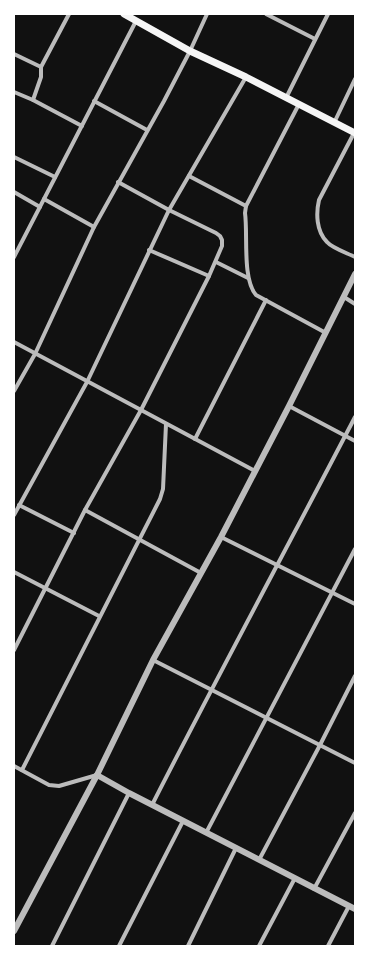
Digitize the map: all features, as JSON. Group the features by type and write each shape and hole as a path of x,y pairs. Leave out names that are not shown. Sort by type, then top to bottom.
{"main road":[{"path":"124,14 190,51 246,77 354,133"}],"street":[{"path":"32,100 41,77 42,67 69,14"},
{"path":"14,391 35,354 94,227 190,51 207,14"},
{"path":"268,14 315,39"},
{"path":"286,98 328,14"},
{"path":"14,257 136,20"},
{"path":"14,54 42,67"},
{"path":"14,514 87,382 169,210 246,77"},
{"path":"334,123 355,79"},
{"path":"14,92 82,126"},
{"path":"94,101 147,130"},
{"path":"299,104 246,206 248,278 252,290 256,295 326,333"},
{"path":"354,133 319,200 317,210 318,224 327,242 355,257"},
{"path":"14,157 55,177"},
{"path":"189,176 246,206"},
{"path":"14,650 85,510 141,410 216,262 222,246 220,236 118,182"},
{"path":"14,192 40,207"},
{"path":"44,199 94,227"},
{"path":"149,250 209,276"},
{"path":"216,262 248,278"},
{"path":"14,931 97,775 153,660 221,537 289,406 355,274"},
{"path":"344,298 355,304"},
{"path":"195,439 266,300"},
{"path":"14,342 255,471"},
{"path":"289,406 355,441"},
{"path":"152,805 355,417"},
{"path":"22,770 99,616 160,499 163,488 166,424"},
{"path":"19,505 74,533"},
{"path":"85,510 201,573"},
{"path":"221,537 355,604"},
{"path":"206,833 355,549"},
{"path":"14,572 99,616"},
{"path":"153,660 355,763"},
{"path":"259,860 355,676"},
{"path":"14,766 50,785 60,786 97,775 355,910"},
{"path":"52,946 129,793"},
{"path":"314,889 355,813"},
{"path":"119,946 183,821"},
{"path":"188,946 236,848"},
{"path":"259,946 294,878"},
{"path":"328,946 349,906"}]}
